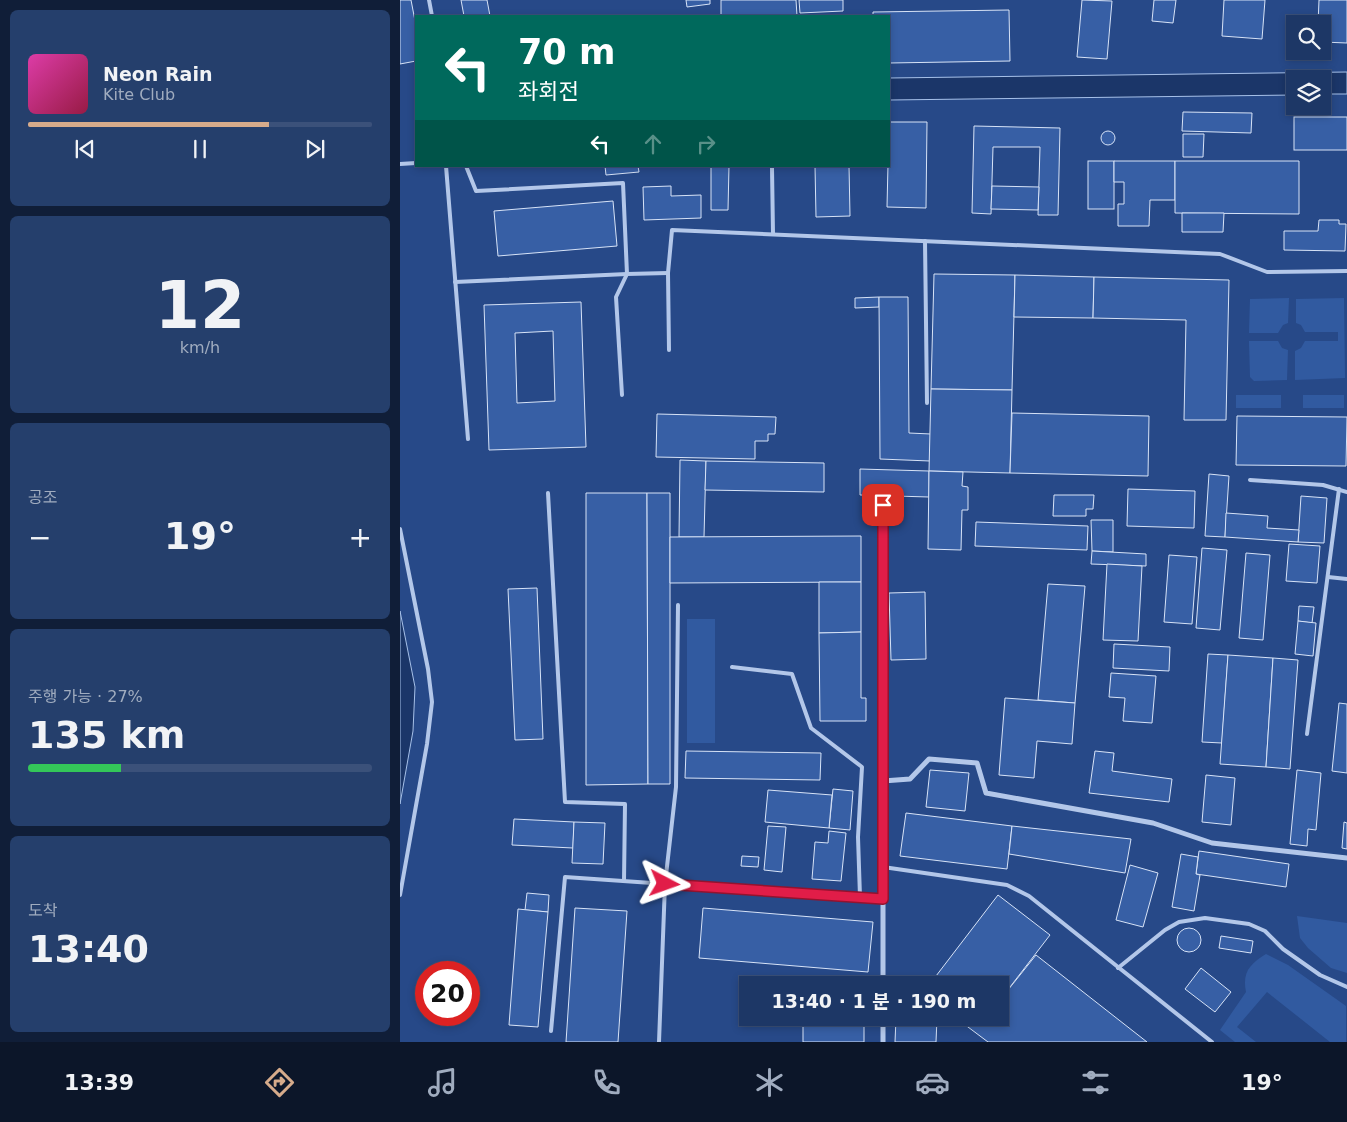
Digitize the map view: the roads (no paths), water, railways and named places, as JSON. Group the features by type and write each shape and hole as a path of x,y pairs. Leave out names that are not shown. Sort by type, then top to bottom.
{"street":[{"path":"883,505 883,976"},
{"path":"883,780 910,779 930,759 977,762 986,793 1153,823 1212,844 1347,858"},
{"path":"883,1026 883,1042"}],"lane":[{"path":"429,0 432,15"},
{"path":"400,164 415,163"},
{"path":"446,167 468,438"},
{"path":"466,167 476,191 623,183 627,274 616,297 622,395"},
{"path":"772,168 773,234"},
{"path":"669,350 668,273 672,230 1220,254 1267,272 1347,271"},
{"path":"925,241 927,403"},
{"path":"455,282 668,273"},
{"path":"1250,480 1323,485 1347,492"},
{"path":"1307,734 1339,489"},
{"path":"548,493 565,802 625,804 624,881"},
{"path":"400,529 428,669 432,702 427,744 400,895"},
{"path":"1328,577 1347,579"},
{"path":"659,1042 665,884 676,787 678,605"},
{"path":"732,667 792,674 811,728 862,767 858,836 860,897"},
{"path":"883,867 1007,885 1029,896 1210,1042"},
{"path":"551,1032 565,877 883,899"},
{"path":"1118,968 1165,930 1179,922 1205,918 1249,924 1265,931 1283,949 1320,975 1347,987"}]}
